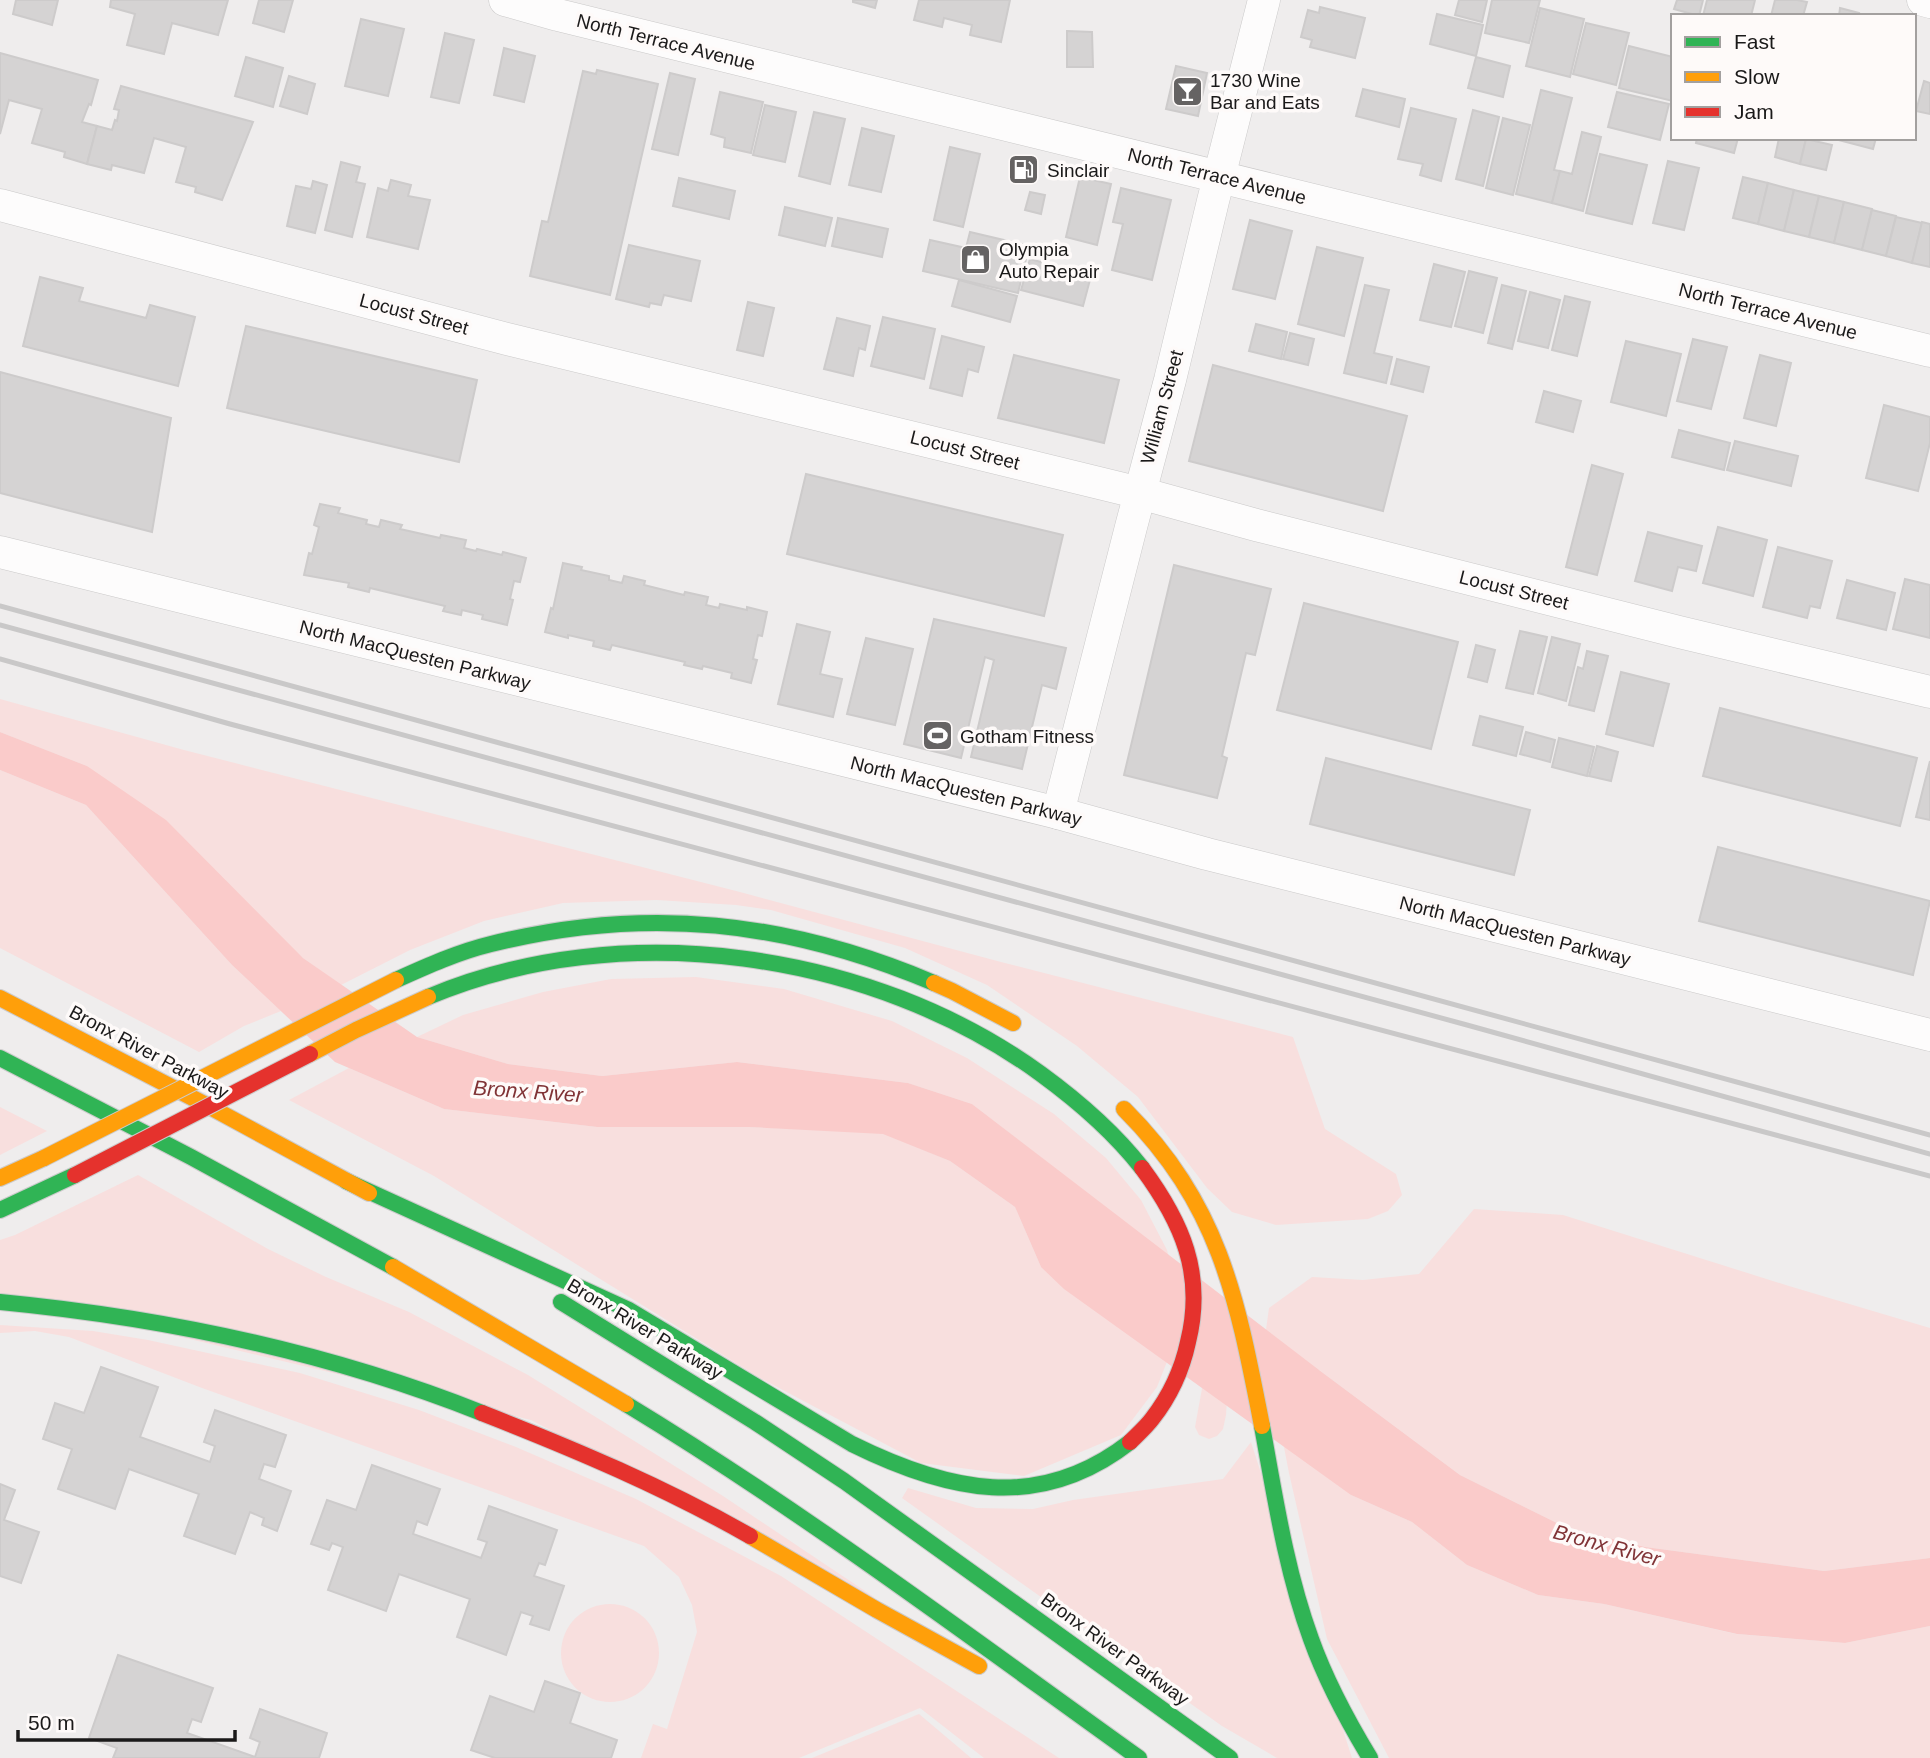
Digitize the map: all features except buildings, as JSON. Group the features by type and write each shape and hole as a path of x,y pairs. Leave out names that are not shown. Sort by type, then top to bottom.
{"highway":[{"path":"0,1178 431,964 490,944 585,926 692,922 735,926 807,939 900,968 963,995 1028,1032"},
{"path":"0,1210 75,1175 356,1030 428,997 495,974 559,961 649,953 739,957 801,967 859,983 920,1005 1003,1048 1055,1083 1098,1120 1134,1158 1174,1219 1189,1257 1193,1278 1194,1318 1190,1345 1172,1392 1160,1411 1126,1446 1108,1459 1070,1478 1026,1487 978,1487 928,1476 876,1456 629,1310 346,1181"},
{"name":"Bronx River Parkway","path":"0,998 187,1095 504,1270"},
{"path":"0,1058 402,1273 622,1401 751,1482 842,1544 1139,1758"},
{"path":"0,1069 76,1097"},
{"path":"1116,1100 1137,1121 1178,1172 1198,1205 1220,1252 1241,1322 1297,1595 1329,1684 1370,1758"},
{"name":"Bronx River Parkway","path":"552,1297 733,1408 844,1481 1230,1758"},
{"path":"0,1302 104,1313 242,1338 352,1367 469,1407 577,1450 672,1494 907,1628 1103,1732"}],"street":[{"name":"North Terrace Avenue","path":"505,0 1930,351"},
{"name":"William Street","path":"1058,813 1265,0"},
{"path":"1923,0 1930,2"},
{"name":"Locust Street","path":"0,205 507,339 1140,493 1679,632 1930,692"},
{"name":"North MacQuesten Parkway","path":"0,552 1058,813 1207,854 1930,1035"}],"shaded area":[{"path":"0,699 184,750 1293,1037 1325,1129 1396,1174 1402,1195 1388,1211 1368,1219 1276,1225 1232,1212 1207,1188 1138,1097 1077,1046 987,985 905,948 771,910 657,900 563,903 484,921 410,950 341,985 303,958 87,766 0,732"},
{"path":"0,770 86,805 232,965 281,1011 244,1026 199,1052 0,948"},
{"path":"696,977 784,989 892,1021 967,1058 1054,1114 1106,1158 1141,1200 1167,1250 1178,1293 1172,1349 1157,1387 1121,1435 1024,1476 921,1463 760,1378 434,1176 289,1100 349,1068 444,1109 597,1127 749,1127 883,1133 950,1161 1015,1207 1041,1267 1096,1200 972,1104 908,1083 737,1062 602,1076 508,1064 417,1037 463,1015 543,992 611,979"},
{"path":"0,1107 47,1131 0,1155"},
{"path":"138,1175 268,1249 409,1312 528,1375 723,1496 877,1599 531,1420 0,1294 0,1240"},
{"path":"1474,1209 1563,1215 1930,1328 1930,1558 1824,1571 1645,1547 1565,1527 1460,1475 1319,1370 1351,1495 1412,1522 1467,1565 1538,1595 1604,1604 1736,1634 1845,1643 1930,1626 1930,1758 1389,1758 1327,1639 1289,1473 1264,1344 1269,1308 1312,1277 1363,1280 1419,1274"},
{"path":"0,1325 93,1331 148,1340 300,1373 419,1410 516,1447 636,1499 781,1576 1059,1758 984,1758 920,1708 799,1758 641,1758 653,1724 667,1729 697,1632 692,1605 679,1577 644,1546 202,1388 69,1337 35,1331 0,1333"},
{"path":"1207,1361 1227,1398 1223,1429 1217,1436 1209,1439 1199,1435 1195,1427"},
{"path":"1251,1442 1352,1758 1277,1758 1222,1726 902,1498 908,1488 976,1508 1033,1509 1073,1500 1223,1479"},
{"path":"610,1604 629,1608 645,1618 655,1634 659,1653 655,1672 645,1688 629,1698 610,1702 591,1698 575,1688 565,1672 561,1653 565,1634 575,1618 591,1608"},
{"path":"919,1714 971,1758 812,1758"}],"water":[{"name":"Bronx River","path":"0,732 87,766 166,820 303,958 417,1037 508,1064 602,1076 737,1062 908,1083 972,1104 1460,1475 1565,1527 1645,1547 1824,1571 1930,1558 1930,1626 1845,1643 1737,1634 1604,1604 1538,1595 1467,1565 1412,1522 1351,1495 1064,1289 1041,1267 1015,1207 950,1161 883,1134 749,1127 597,1127 444,1109 335,1062 232,965 86,805 0,770"}],"railway":[{"path":"0,606 1930,1135"},
{"path":"0,625 1930,1154"},
{"path":"0,659 230,724 1930,1176"}],"traffic: fast":[{"path":"396,980 455,955 491,944 549,932 605,925 661,923 770,933 825,945 934,983"},
{"path":"428,997 503,972 582,957 663,953 744,959 824,974 901,999 974,1032 1041,1074 1068,1095 1107,1129 1142,1168"},
{"path":"0,1058 191,1157 393,1267"},
{"path":"0,1210 75,1175"},
{"path":"346,1181 629,1310 852,1444 923,1474 958,1483 992,1487 1027,1486 1062,1479 1096,1464 1130,1442"},
{"path":"0,1302 123,1317 245,1340 364,1372 482,1413"},
{"path":"561,1302 755,1422 844,1481 1230,1758"},
{"path":"626,1404 822,1532 1139,1758"},
{"path":"1262,1426 1282,1534 1302,1613 1330,1685 1370,1758"}],"traffic: slow":[{"path":"44,1158 396,980"},
{"path":"934,983 1013,1023"},
{"path":"310,1054 428,997"},
{"path":"0,998 369,1193"},
{"path":"1124,1109 1183,1181 1220,1256 1233,1295 1262,1426"},
{"path":"0,1178 44,1158"},
{"path":"393,1267 626,1404"},
{"path":"750,1536 979,1666"}],"traffic: jam":[{"path":"75,1175 310,1054"},
{"path":"1130,1442 1147,1425 1170,1392 1179,1373 1193,1317 1191,1271 1179,1229 1142,1168"},
{"path":"482,1413 618,1470 685,1501 750,1536"}],"place":[{"name":"1730 Wine Bar and Eats","path":"1187,91"},
{"name":"Sinclair","path":"1024,170"},
{"name":"Olympia Auto Repair","path":"976,260"},
{"name":"Gotham Fitness","path":"937,736"}]}
